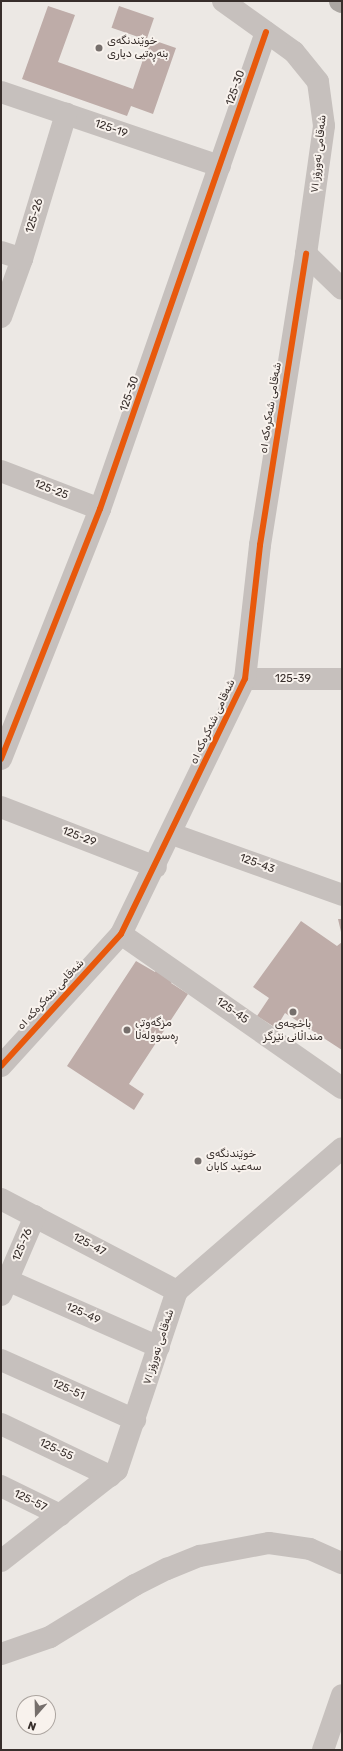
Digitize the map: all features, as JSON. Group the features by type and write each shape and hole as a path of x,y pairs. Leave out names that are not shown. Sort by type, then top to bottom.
{"street":[{"name":"شەقامی نەورۆز ٧١","path":"224,1 304,62 312,72 321,93 324,126 306,254"},
{"name":"125-30","path":"1,759 100,508 266,32"},
{"name":"125-19","path":"1,92 220,166"},
{"name":"125-26","path":"1,317 22,259 66,114"},
{"path":"1,252 22,259"},
{"path":"306,254 342,290"},
{"name":"شەقامی شەکرەکە ٥١","path":"1,1066 121,934 172,834 244,679 260,545 306,254"},
{"name":"125-25","path":"1,471 100,508"},
{"name":"125-39","path":"244,679 342,678"},
{"name":"125-29","path":"1,807 156,867"},
{"name":"125-43","path":"172,834 342,895"},
{"name":"125-45","path":"121,934 342,1088"},
{"path":"177,1291 342,1148"},
{"name":"125-47","path":"1,1199 177,1291"},
{"name":"125-76","path":"4,1288 35,1216"},
{"name":"125-49","path":"4,1288 159,1347"},
{"name":"شەقامی نەورۆز ٧١","path":"4,1555 60,1515 117,1470 177,1291"},
{"name":"125-51","path":"1,1360 135,1420"},
{"name":"125-55","path":"1,1424 110,1476"},
{"name":"125-57","path":"1,1486 60,1515"},
{"path":"1,1654 50,1637 135,1585 167,1569 200,1556 269,1543 310,1549 342,1563"},
{"path":"323,1750 342,1696"}],"building":[{"path":"48,6 75,15 58,62 133,89 150,39 176,48 153,114 131,106 127,116 22,79"},
{"path":"119,6 154,18 146,40 112,28"},
{"path":"338,919 342,919 342,932 341,932"},
{"path":"301,921 337,946 342,942 342,1050 285,1013 276,1028 257,1016 269,998 253,987"},
{"name":"مزگەوتی ڕەسوولەڵا","path":"136,961 155,972 157,968 174,979 171,983 188,994 129,1084 144,1094 134,1110 67,1066"}],"cycle path":[{"path":"1,759 100,509 266,32"},
{"path":"1,1066 121,934 245,679 260,545 306,254"}],"place":[{"name":"خوێندنگەی بنەڕەتیی دیاری","path":"99,48"},
{"name":"باخچەی منداڵانی نێرگز","path":"293,1012"},
{"name":"مزگەوتی ڕەسوولەڵا","path":"127,1030"},
{"name":"خوێندنگەی سەعید کابان","path":"198,1161"}]}
